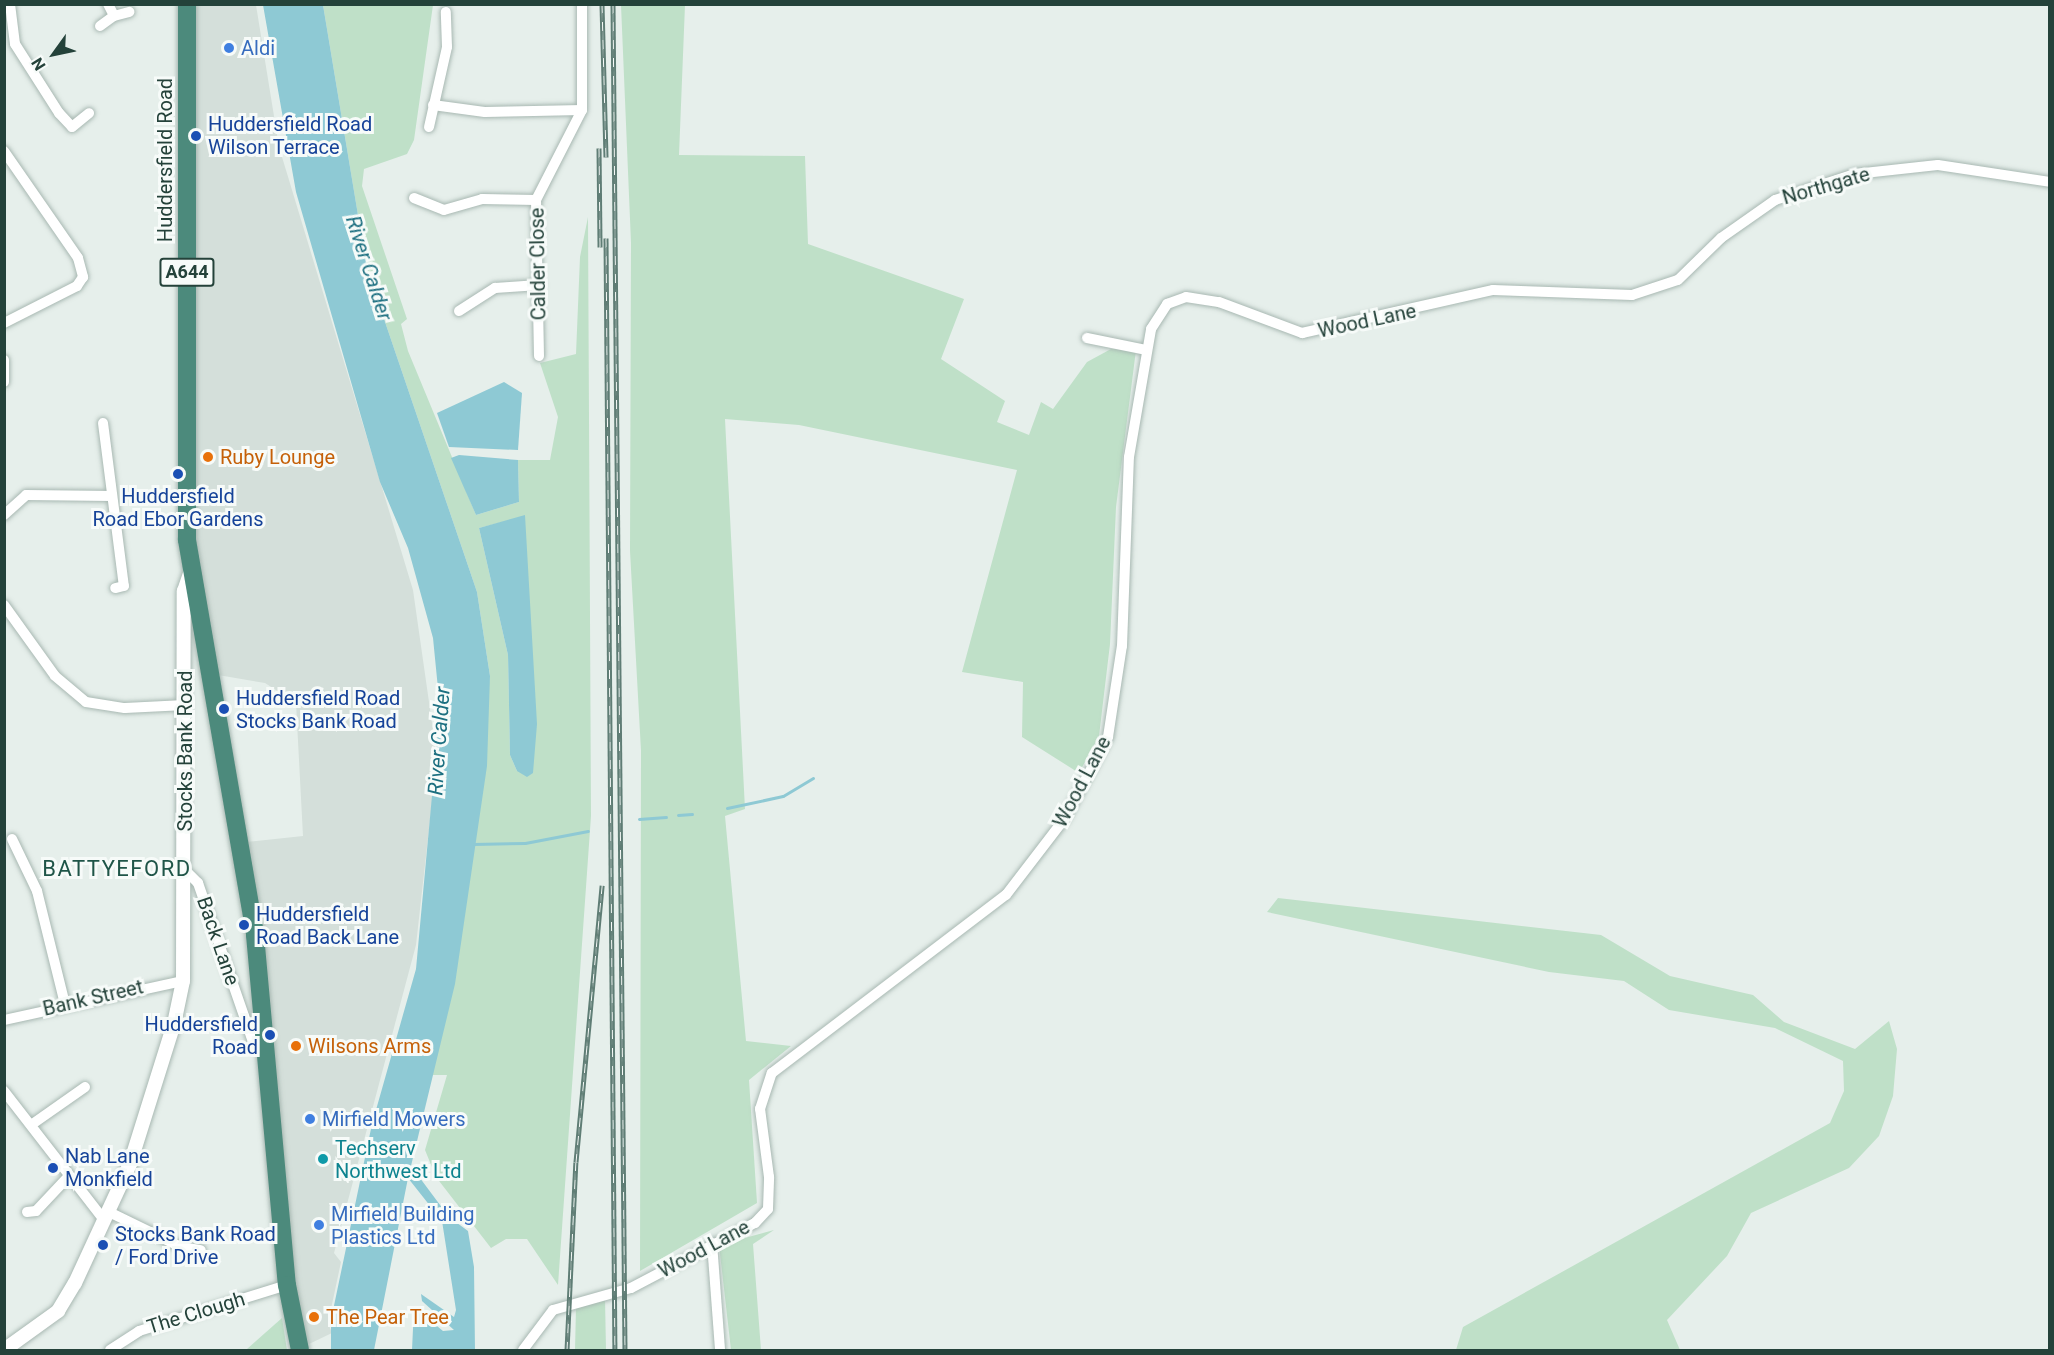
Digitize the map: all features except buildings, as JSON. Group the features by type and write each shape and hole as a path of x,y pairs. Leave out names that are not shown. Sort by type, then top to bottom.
{"highway":[{"name":"Huddersfield Road","path":"187,4 191,571 255,935 287,1285 300,1350"}],"street":[{"path":"10,4 15,44 58,113 72,128 89,113"},
{"path":"108,4 114,16"},
{"name":"Calder Close","path":"539,356 536,200 582,110 582,4"},
{"path":"429,127 447,47 447,7"},
{"path":"100,26 114,16 129,12"},
{"path":"433,105 485,112 582,110"},
{"path":"4,152 78,258 83,277 77,286 4,323"},
{"name":"Northgate","path":"1632,295 1678,280 1721,238 1775,200 1855,174 1938,165 2049,182"},
{"path":"414,198 444,210 482,199 536,200"},
{"path":"459,311 495,288 539,285"},
{"name":"Wood Lane","path":"523,1350 553,1310 631,1288 712,1243 755,1223 768,1209 770,1177 760,1110 772,1073 1006,895 1065,818 1108,737 1122,646 1129,457 1146,350 1157,315 1167,304 1186,297 1219,302 1302,333 1493,290 1632,295"},
{"path":"1087,338 1146,350"},
{"path":"4,360 4,382"},
{"path":"103,423 124,586 115,588"},
{"path":"4,515 26,495 112,496"},
{"name":"Stocks Bank Road","path":"4,1350 58,1311 107,1216 157,1088 183,981 184,591 191,571"},
{"path":"4,605 55,676 86,702 125,708 185,705"},
{"path":"12,839 37,891 64,1004"},
{"name":"Back Lane","path":"184,869 198,883 253,1042 265,1044"},
{"name":"Bank Street","path":"4,1020 64,1004 183,981"},
{"path":"31,1125 85,1087"},
{"path":"4,1091 68,1177 107,1216 181,1247 201,1250"},
{"path":"27,1212 36,1211 68,1177"},
{"path":"712,1243 720,1350"},
{"name":"The Clough","path":"110,1350 139,1331 287,1285"}],"shaded area":[{"path":"194,5 256,5 279,147 413,590 437,758 416,945 334,1253 341,1262 328,1323 332,1333 309,1344 293,1293 247,842 303,836 296,703 265,683 218,675 195,546"}],"green space":[{"path":"323,5 433,5 414,140 407,154 364,169 362,186 407,319 401,324 408,351 476,515 519,502 518,460 550,460 558,417 540,363 576,354 580,257 588,217 591,816 558,1285 527,1239 506,1239 491,1248 436,1177 425,1150 447,1075 432,1075 490,676 477,592 367,269","holes":["525,516 517,771 510,755 508,655 479,528"]},
{"path":"621,5 685,5 679,155 805,156 808,244 964,299 941,359 1005,401 997,422 1029,435 1041,402 1053,409 1087,362 1111,349 1136,350 1116,507 1110,644 1099,736 1079,773 1022,737 1023,682 962,672 1017,470 799,425 725,419 745,809 725,816 746,1041 791,1046 749,1080 757,1203 640,1271 641,751 630,551 631,243"},
{"path":"1278,898 1601,935 1670,976 1753,995 1784,1022 1855,1049 1889,1021 1897,1049 1893,1096 1879,1136 1849,1168 1751,1213 1727,1256 1667,1320 1680,1350 1456,1350 1463,1327 1830,1123 1844,1091 1843,1061 1775,1028 1669,1010 1624,981 1549,972 1267,912"},
{"path":"774,1230 753,1244 761,1350 731,1350 719,1245"},
{"path":"605,1299 606,1350 575,1350 576,1308"},
{"path":"282,1318 287,1350 247,1350 247,1349"}],"water":[{"name":"River Calder","path":"263,5 323,5 367,269 477,592 490,676 487,766 455,984 411,1166 449,1217 468,1231 474,1267 475,1350 412,1350 414,1307 443,1331 454,1330 422,1301 421,1294 454,1317 456,1310 442,1221 408,1178 374,1350 331,1350 331,1320 372,1124 416,969 440,709 433,638 408,548 380,482 296,192"},
{"path":"504,382 522,393 518,450 449,447 437,413"},
{"path":"459,455 518,460 519,502 476,515 451,458"},
{"path":"525,515 537,724 533,773 527,777 517,771 510,755 508,655 479,528"}],"waterway":[{"path":"727,808 783,796 813,778"},
{"path":"678,815 692,814"},
{"path":"639,819 666,817"},
{"path":"473,844 525,843 588,831"}],"railway":[{"path":"602,4 606,157"},
{"path":"613,4 625,1350"},
{"path":"599,148 600,247"},
{"path":"606,238 615,1350"},
{"path":"567,1350 576,1162 602,885"}],"place":[{"name":"Aldi","path":"229,48"},
{"name":"Huddersfield Road Wilson Terrace","path":"196,136"},
{"name":"Ruby Lounge","path":"208,457"},
{"name":"Huddersfield Road Ebor Gardens","path":"178,474"},
{"name":"Huddersfield Road Stocks Bank Road","path":"224,709"},
{"name":"Huddersfield Road Back Lane","path":"244,925"},
{"name":"Huddersfield Road","path":"270,1035"},
{"name":"Wilsons Arms","path":"296,1046"},
{"name":"Mirfield Mowers","path":"310,1119"},
{"name":"Techserv Northwest Ltd","path":"323,1159"},
{"name":"Nab Lane Monkfield","path":"53,1168"},
{"name":"Mirfield Building Plastics Ltd","path":"319,1225"},
{"name":"Stocks Bank Road / Ford Drive","path":"103,1245"},
{"name":"The Pear Tree","path":"314,1317"}],"district":[{"name":"BATTYEFORD","path":"117,869"}]}
